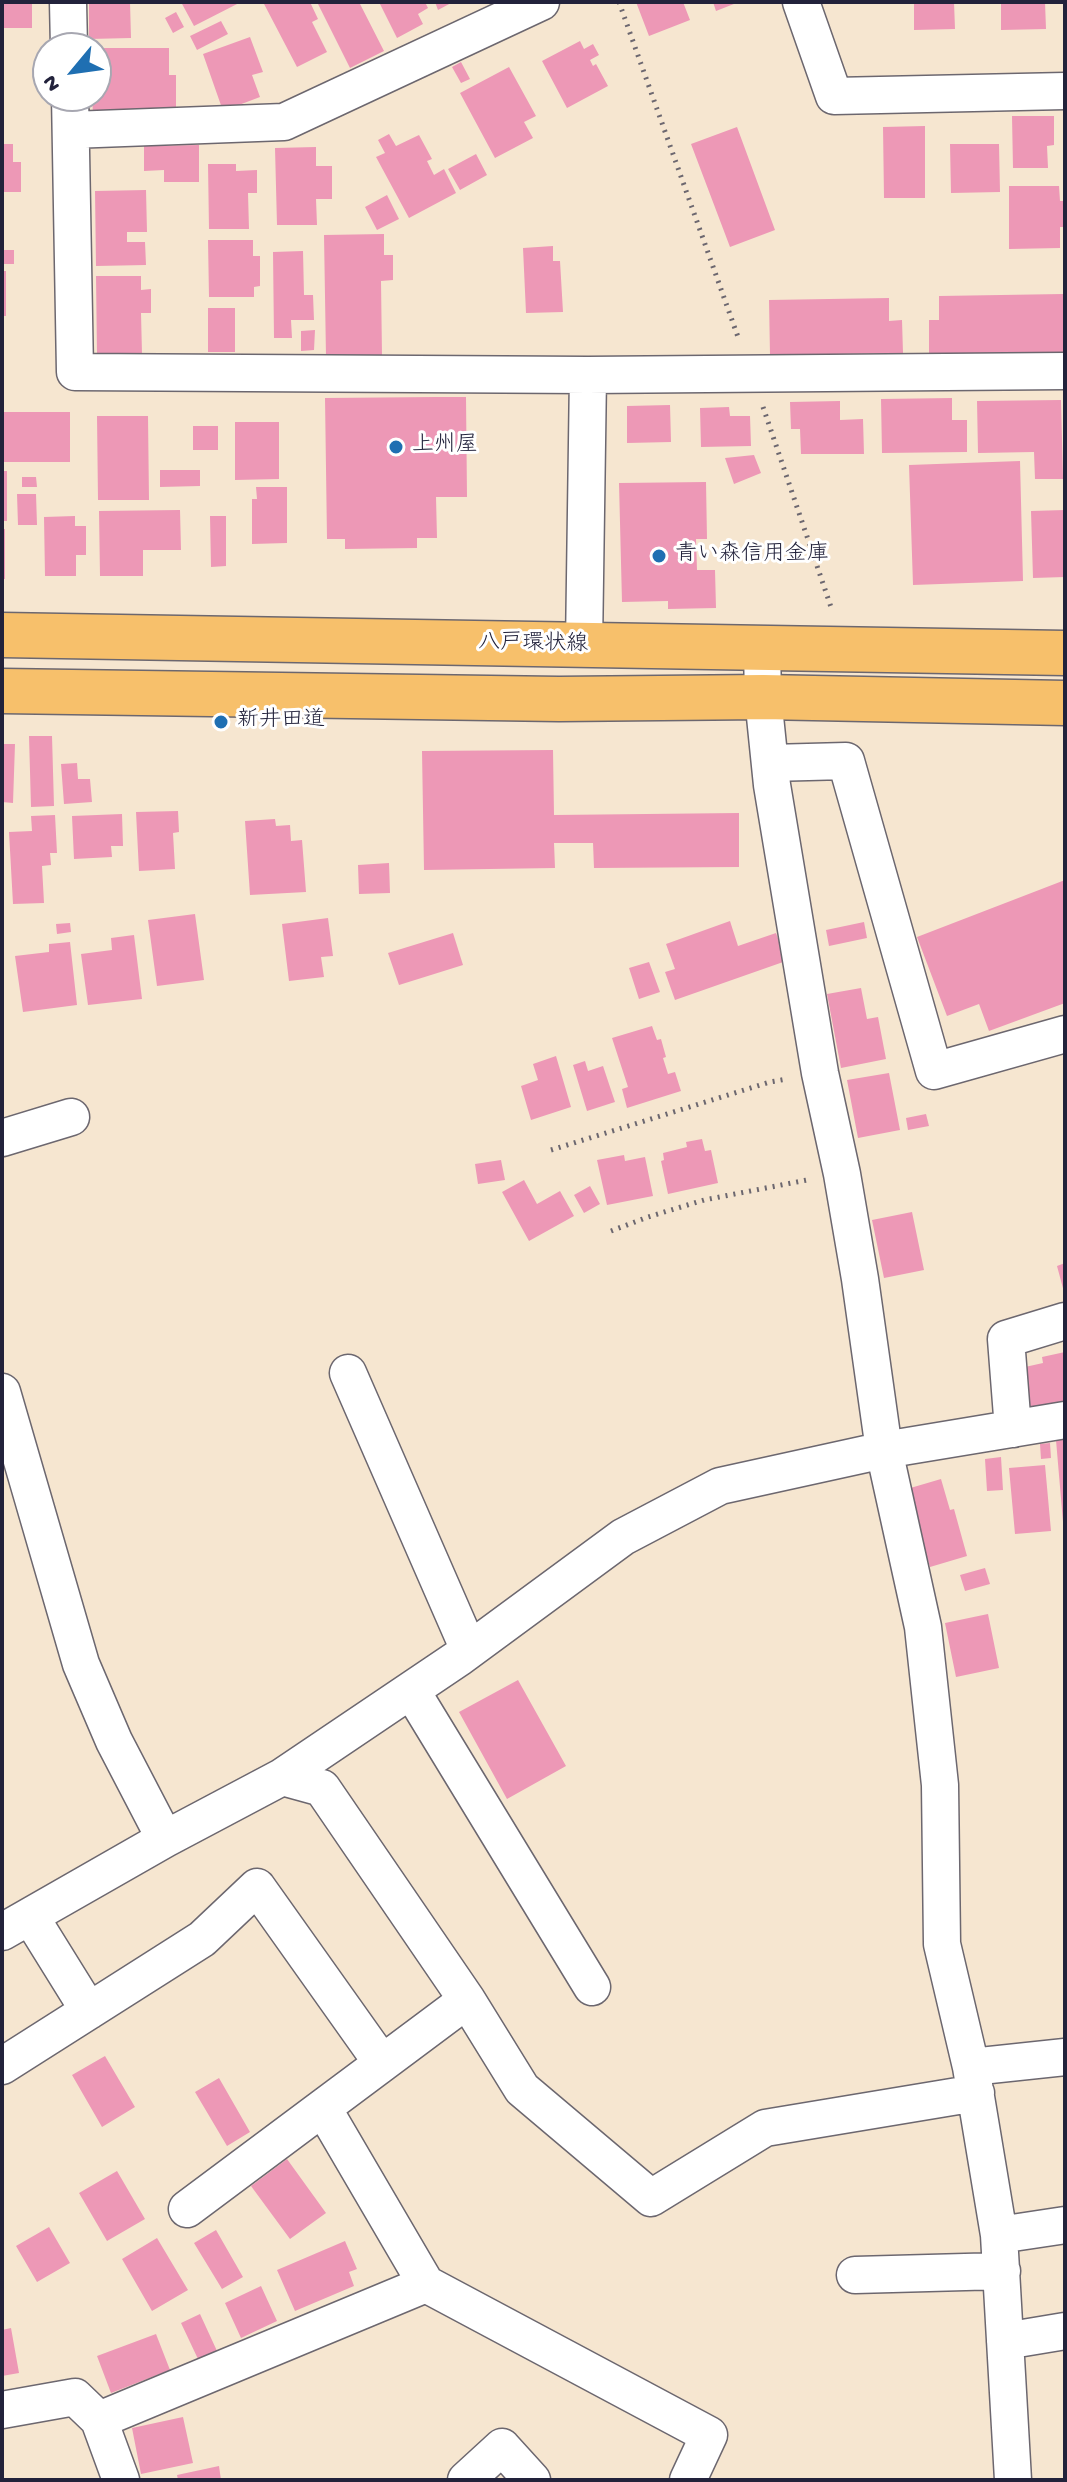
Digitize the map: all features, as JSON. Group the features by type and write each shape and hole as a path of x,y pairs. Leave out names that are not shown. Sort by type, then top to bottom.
{"main road":[{"name":"八戸環状線","path":"2,635 1065,653"},
{"path":"2,691 559,699 763,697 1065,703"}],"street":[{"path":"68,2 69,32"},
{"path":"541,2 284,122 70,113 75,372 588,375 1065,371"},
{"path":"801,2 834,96 1065,91"},
{"path":"584,646 588,375"},
{"path":"762,648 763,697 770,763 820,1073 860,1279 884,1450 923,1627 940,1785 942,1944 974,2080 999,2235 1013,2480"},
{"path":"770,763 846,761 934,1071 1065,1034"},
{"path":"2,1138 71,1117"},
{"path":"1013,1429 1006,1339 1065,1321"},
{"path":"348,1373 469,1650"},
{"path":"2,1392 81,1664 114,1741 165,1839"},
{"path":"89,2011 16,1924 282,1777 469,1650 623,1537 720,1486 884,1450 1065,1420"},
{"path":"411,1690 592,1987"},
{"path":"282,1777 322,1788 467,2000 522,2089 651,2198 765,2128 1065,2057"},
{"path":"2,2066 202,1939 257,1887 382,2063"},
{"path":"187,2209 467,2000"},
{"path":"323,2108 426,2284 709,2435 688,2480"},
{"path":"999,2235 1065,2225"},
{"path":"855,2275 1002,2271"},
{"path":"99,2420 426,2284"},
{"path":"1005,2341 1065,2331"},
{"path":"2,2410 75,2397 99,2420 121,2480"},
{"path":"466,2480 502,2447 532,2480"}],"path":[{"path":"619,2 751,372 832,611"},
{"path":"551,1150 770,1082 820,1073"},
{"path":"611,1231 704,1200 842,1174"}],"building":[{"path":"2,2 32,2 32,28 2,28"},
{"path":"89,2 130,2 131,38 112,38 112,32 89,32"},
{"path":"181,2 241,2 194,26"},
{"path":"263,2 310,2 318,19 312,22 327,52 297,67"},
{"path":"317,2 359,2 384,51 350,68"},
{"path":"379,2 425,2 428,8 418,14 423,24 397,38"},
{"path":"435,2 453,2 438,10"},
{"path":"636,2 683,2 690,20 649,36"},
{"path":"713,2 739,2 716,11"},
{"path":"914,2 954,2 955,29 914,30"},
{"path":"1001,2 1045,2 1046,29 1001,30"},
{"path":"176,12 184,27 173,33 165,18"},
{"path":"221,21 228,34 197,50 190,36"},
{"path":"250,37 263,72 252,75 260,97 223,111 203,54"},
{"path":"580,41 584,49 593,44 599,55 590,60 593,66 596,64 608,86 567,108 542,61"},
{"path":"112,48 169,48 169,75 176,75 176,113 93,114 112,112"},
{"path":"461,62 470,79 461,83 452,67"},
{"path":"509,67 536,116 524,122 533,138 495,158 460,93"},
{"path":"1012,116 1054,116 1054,145 1047,146 1048,168 1013,168"},
{"path":"925,126 925,198 884,198 883,127"},
{"path":"737,127 775,230 730,247 691,144"},
{"path":"389,134 396,146 419,135 432,159 427,161 434,175 444,169 456,193 409,218 376,157 385,153 378,140"},
{"path":"2,144 13,144 13,162 21,162 21,192 2,192"},
{"path":"950,144 999,144 1000,192 951,193"},
{"path":"199,145 199,182 164,182 164,170 144,171 144,146"},
{"path":"316,147 316,166 332,166 332,199 316,199 317,225 277,225 275,148"},
{"path":"476,154 487,175 460,190 448,169"},
{"path":"208,164 236,164 236,171 257,170 257,193 248,193 249,229 209,229"},
{"path":"1009,186 1059,186 1060,201 1065,201 1065,227 1060,227 1060,248 1009,249"},
{"path":"146,190 147,232 127,232 127,242 145,242 146,265 96,266 95,191"},
{"path":"387,195 399,219 377,230 365,207"},
{"path":"384,234 384,255 393,255 393,280 381,281 382,356 326,357 324,235"},
{"path":"208,240 253,240 253,256 260,256 260,286 254,287 254,297 209,297"},
{"path":"553,246 553,261 560,261 563,312 526,313 523,248"},
{"path":"2,250 14,250 14,264 2,264"},
{"path":"303,251 304,295 313,295 314,320 291,320 292,338 274,338 273,252"},
{"path":"2,271 6,271 6,316 2,316"},
{"path":"96,276 141,276 141,290 151,289 151,313 141,313 142,354 97,355"},
{"path":"1063,294 1064,352 929,354 929,320 939,320 939,296"},
{"path":"889,298 889,321 902,320 903,353 770,355 769,300"},
{"path":"208,308 235,308 235,352 208,352"},
{"path":"315,330 314,350 301,351 301,331"},
{"name":"上州屋","path":"466,397 467,497 436,497 437,538 417,538 417,548 345,549 345,539 327,539 325,398"},
{"path":"952,398 952,420 967,420 967,452 882,453 881,399"},
{"path":"1061,400 1063,479 1035,479 1034,452 978,453 977,401"},
{"path":"840,401 840,420 863,419 864,454 801,454 800,429 791,429 790,402"},
{"path":"670,405 671,442 627,443 627,406"},
{"path":"729,407 730,416 750,416 751,446 701,447 700,408"},
{"path":"2,412 70,412 70,462 2,462"},
{"path":"97,416 148,416 149,500 98,500"},
{"path":"235,422 279,422 279,479 235,480"},
{"path":"193,426 218,426 218,450 193,450"},
{"path":"754,455 761,473 734,484 725,458"},
{"path":"1020,461 1023,581 913,585 909,465"},
{"path":"160,470 200,470 200,486 160,487"},
{"path":"2,471 7,471 7,521 2,521"},
{"path":"22,477 36,477 37,487 22,487"},
{"name":"青い森信用金庫","path":"706,482 707,539 696,539 697,570 715,570 716,608 668,609 668,601 622,602 619,483"},
{"path":"256,487 287,487 287,543 252,544 252,499 257,499"},
{"path":"17,494 36,494 37,525 18,525"},
{"path":"180,510 181,550 143,550 143,576 100,576 99,511"},
{"path":"1065,510 1065,577 1033,578 1031,511"},
{"path":"75,516 75,526 86,526 86,555 76,555 76,576 45,576 44,517"},
{"path":"210,516 226,516 226,566 211,567"},
{"path":"2,529 5,529 5,579 2,579"},
{"path":"29,736 52,736 54,806 31,807"},
{"path":"2,744 15,744 13,803 2,802"},
{"path":"553,750 554,815 739,813 739,867 594,868 593,843 554,843 555,868 424,870 422,751"},
{"path":"77,763 78,779 90,779 92,802 64,804 61,764"},
{"path":"178,811 179,832 173,833 175,869 139,871 136,812"},
{"path":"122,814 123,846 111,846 112,857 74,859 72,816"},
{"path":"55,815 57,853 50,853 51,865 42,866 44,903 13,904 9,832 32,831 31,816"},
{"path":"275,819 276,826 290,825 291,841 302,840 306,892 250,895 245,821"},
{"path":"389,863 390,893 359,894 358,865"},
{"path":"1065,880 1065,1003 989,1031 979,1004 947,1016 917,937"},
{"path":"195,914 204,980 157,986 148,920"},
{"path":"328,918 333,956 321,957 324,977 289,981 282,924"},
{"path":"730,921 738,946 776,933 786,961 675,1000 665,972 675,969 666,944"},
{"path":"864,922 867,938 829,946 826,930"},
{"path":"70,923 71,932 57,934 56,924"},
{"path":"453,933 463,965 399,985 388,953"},
{"path":"134,935 142,999 88,1005 81,954 112,950 111,938"},
{"path":"70,942 77,1005 23,1012 15,956 49,952 49,944"},
{"path":"649,962 660,992 639,999 629,968"},
{"path":"861,988 867,1019 878,1017 886,1059 841,1068 827,994"},
{"path":"652,1026 657,1040 661,1039 668,1074 675,1072 681,1091 627,1108 622,1089 628,1087 612,1038"},
{"path":"556,1056 571,1107 531,1120 521,1086 538,1080 533,1064"},
{"path":"585,1061 588,1071 603,1066 615,1102 587,1111 573,1065"},
{"path":"889,1073 900,1130 858,1138 847,1080"},
{"path":"926,1114 929,1126 908,1130 906,1118"},
{"path":"702,1139 705,1151 711,1150 718,1183 668,1194 661,1161 664,1160 663,1153 687,1147 686,1142"},
{"path":"624,1155 625,1161 645,1157 653,1196 607,1205 597,1160"},
{"path":"501,1160 505,1180 478,1184 475,1164"},
{"path":"524,1180 537,1204 560,1191 574,1216 529,1241 502,1192"},
{"path":"590,1186 600,1204 584,1213 574,1195"},
{"path":"912,1212 924,1270 884,1278 872,1220"},
{"path":"1065,1263 1065,1291 1064,1292 1057,1266"},
{"path":"1065,1352 1065,1403 1031,1410 1029,1399 1023,1401 1016,1369 1043,1363 1042,1357"},
{"path":"1065,1439 1065,1522 1063,1522 1056,1440"},
{"path":"1050,1443 1051,1458 1041,1459 1040,1444"},
{"path":"1001,1457 1003,1490 987,1491 985,1459"},
{"path":"1045,1465 1051,1531 1015,1534 1009,1468"},
{"path":"941,1479 950,1510 954,1509 967,1556 930,1567 907,1489"},
{"path":"985,1568 990,1584 965,1591 960,1575"},
{"path":"988,1614 999,1668 956,1677 945,1623"},
{"path":"518,1680 566,1766 507,1799 459,1712"},
{"path":"105,2056 135,2107 102,2127 72,2075"},
{"path":"219,2078 250,2132 227,2146 195,2092"},
{"path":"287,2159 326,2213 290,2239 251,2186"},
{"path":"117,2171 145,2219 107,2241 79,2193"},
{"path":"49,2227 70,2263 37,2282 16,2246"},
{"path":"216,2230 243,2277 222,2289 194,2243"},
{"path":"157,2238 188,2290 152,2311 122,2259"},
{"path":"345,2241 357,2269 349,2272 354,2286 295,2311 277,2270"},
{"path":"261,2286 277,2321 241,2338 225,2303"},
{"path":"200,2314 217,2351 198,2359 181,2323"},
{"path":"11,2328 19,2373 2,2376 2,2330"},
{"path":"156,2334 170,2370 111,2393 97,2356"},
{"path":"183,2417 193,2463 141,2474 132,2428"},
{"path":"219,2466 221,2480 178,2480 177,2475"}],"place":[{"name":"上州屋","path":"396,447"},
{"name":"青い森信用金庫","path":"659,556"},
{"name":"新井田道","path":"221,722"}]}
